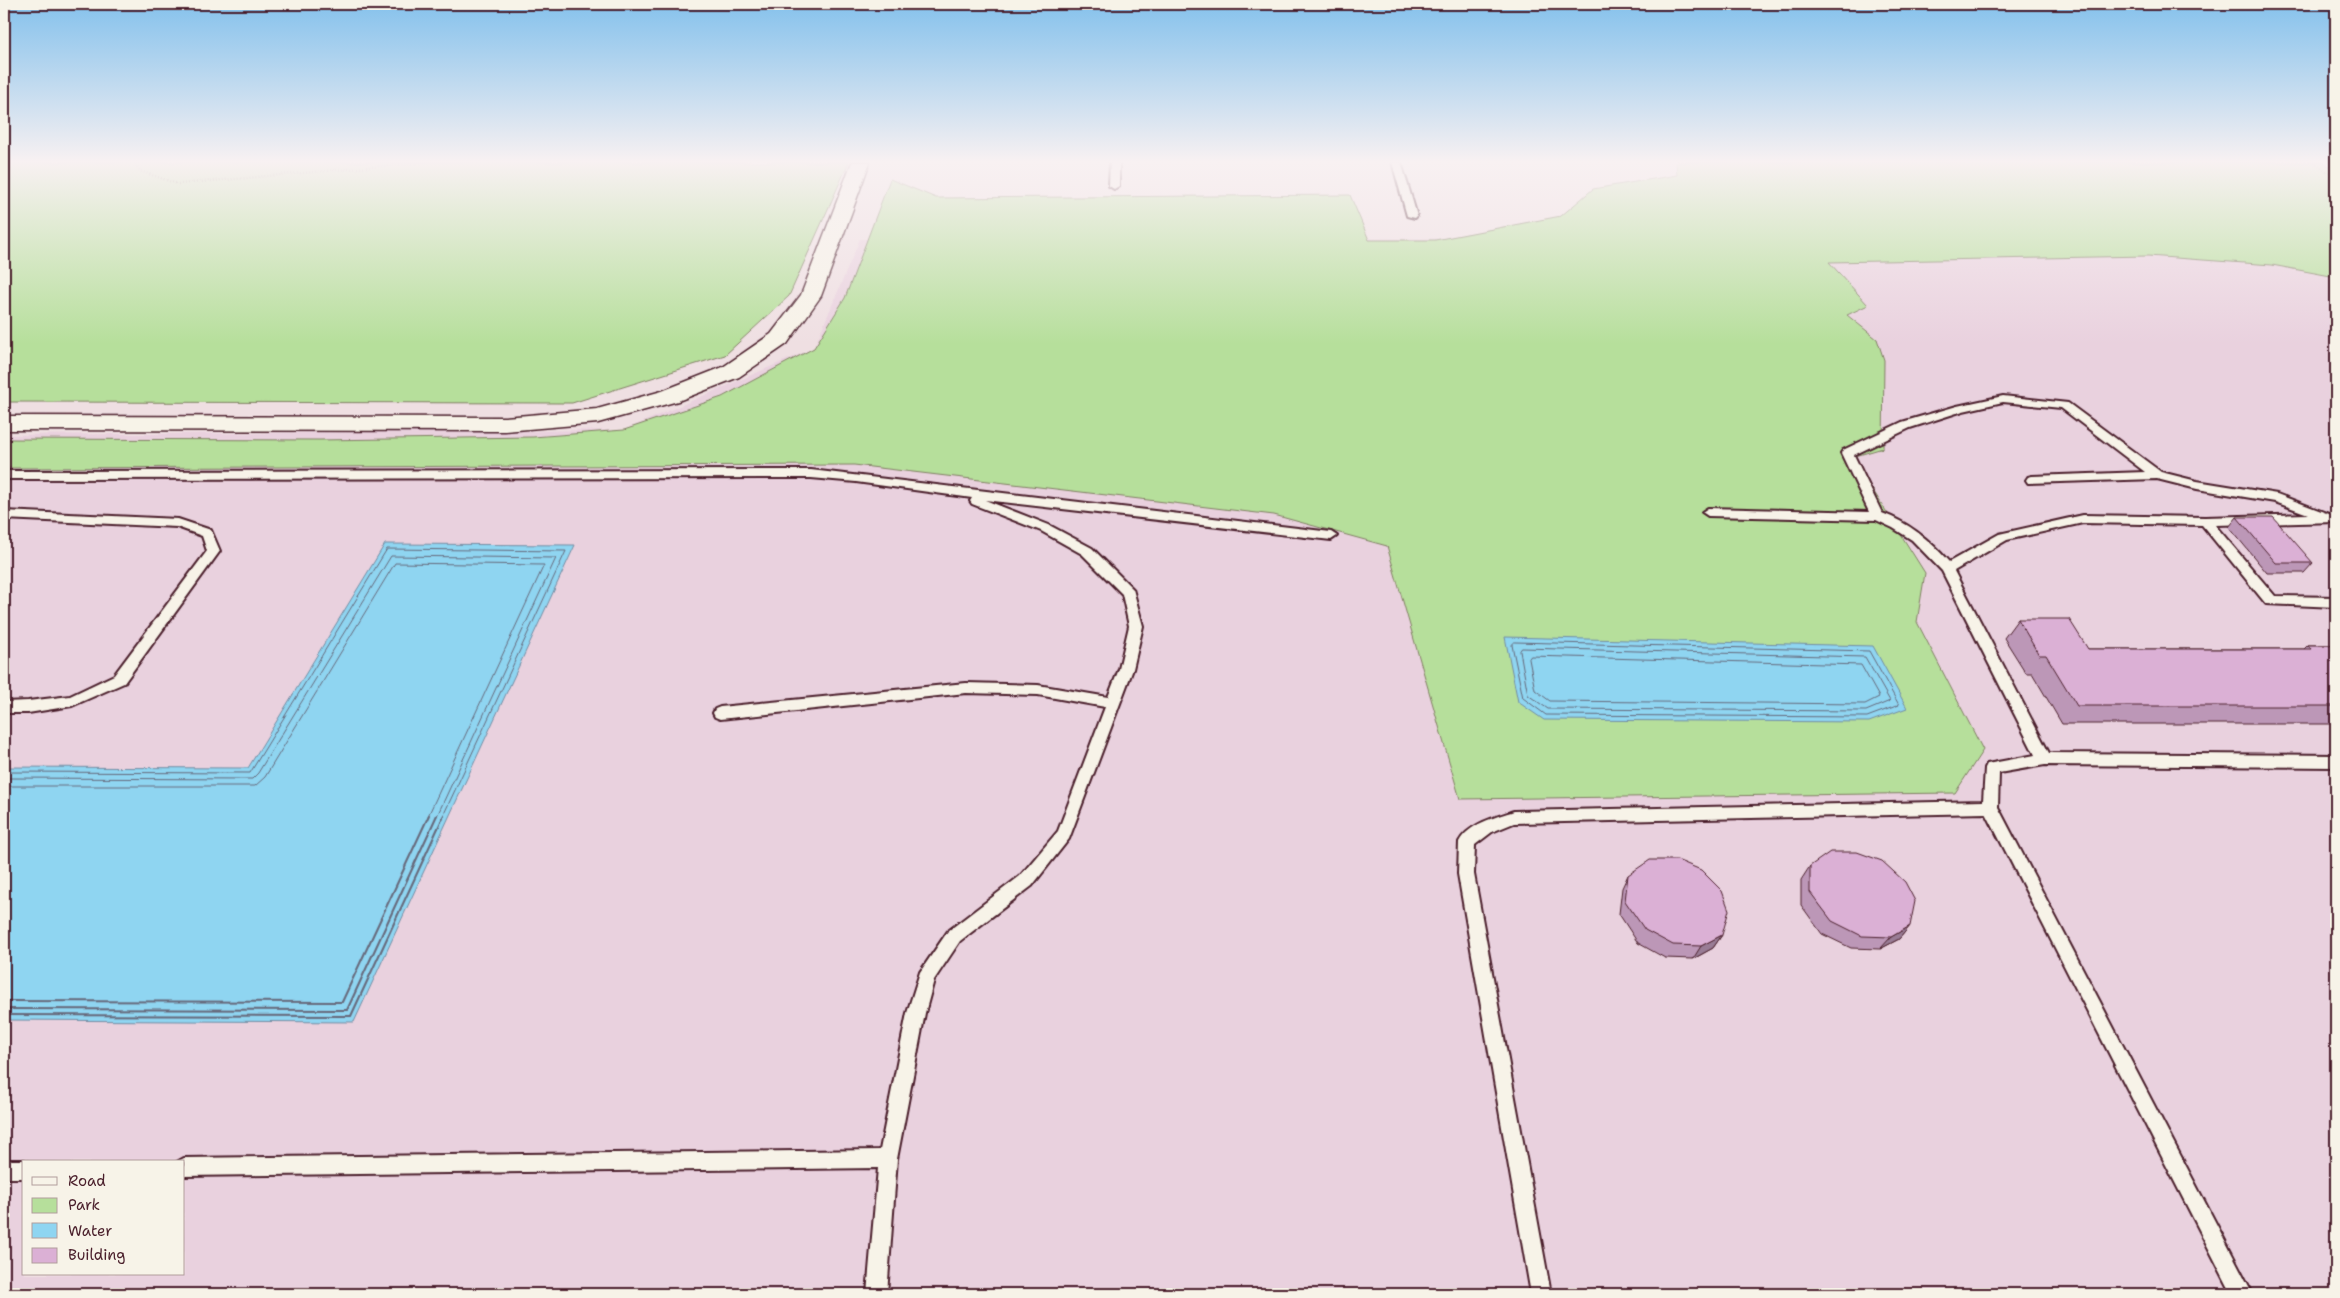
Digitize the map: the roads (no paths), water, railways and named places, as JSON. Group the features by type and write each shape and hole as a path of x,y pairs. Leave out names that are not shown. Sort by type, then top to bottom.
{"street":[{"path":"4,423 504,424 598,416 670,396 731,372 779,339 811,296 838,223"}],"lane":[{"path":"1877,516 1847,453 1906,425 1961,408 2003,399 2064,405 2157,476"},
{"path":"4,475 811,474 1331,536"},
{"path":"2032,480 2157,476 2197,485 2278,498 2333,518"},
{"path":"877,1294 888,1159 916,1013 926,977 954,936 1026,881 1064,834 1126,669 1136,626 1128,592 1087,551 1045,528 952,492"},
{"path":"1708,512 1877,516 1889,520 1927,544 1947,569 2046,759"},
{"path":"4,514 178,522 207,533 214,551 119,679 72,701 28,707 4,707"},
{"path":"1947,569 2002,537 2083,519 2206,521 2333,518"},
{"path":"2206,521 2271,601 2336,602"},
{"path":"720,713 966,688 1038,690 1113,703"},
{"path":"2243,1294 1990,807 1992,768 2046,759 2336,761"},
{"path":"1541,1294 1466,874 1467,842 1487,827 1514,817 1990,807"},
{"path":"185,1167 888,1159"},
{"path":"4,1169 22,1169"}],"water":[{"path":"385,544 575,545 354,1022 4,1020 4,767 248,768"},
{"path":"1505,637 1873,646 1907,708 1869,722 1544,720 1518,702"}]}
